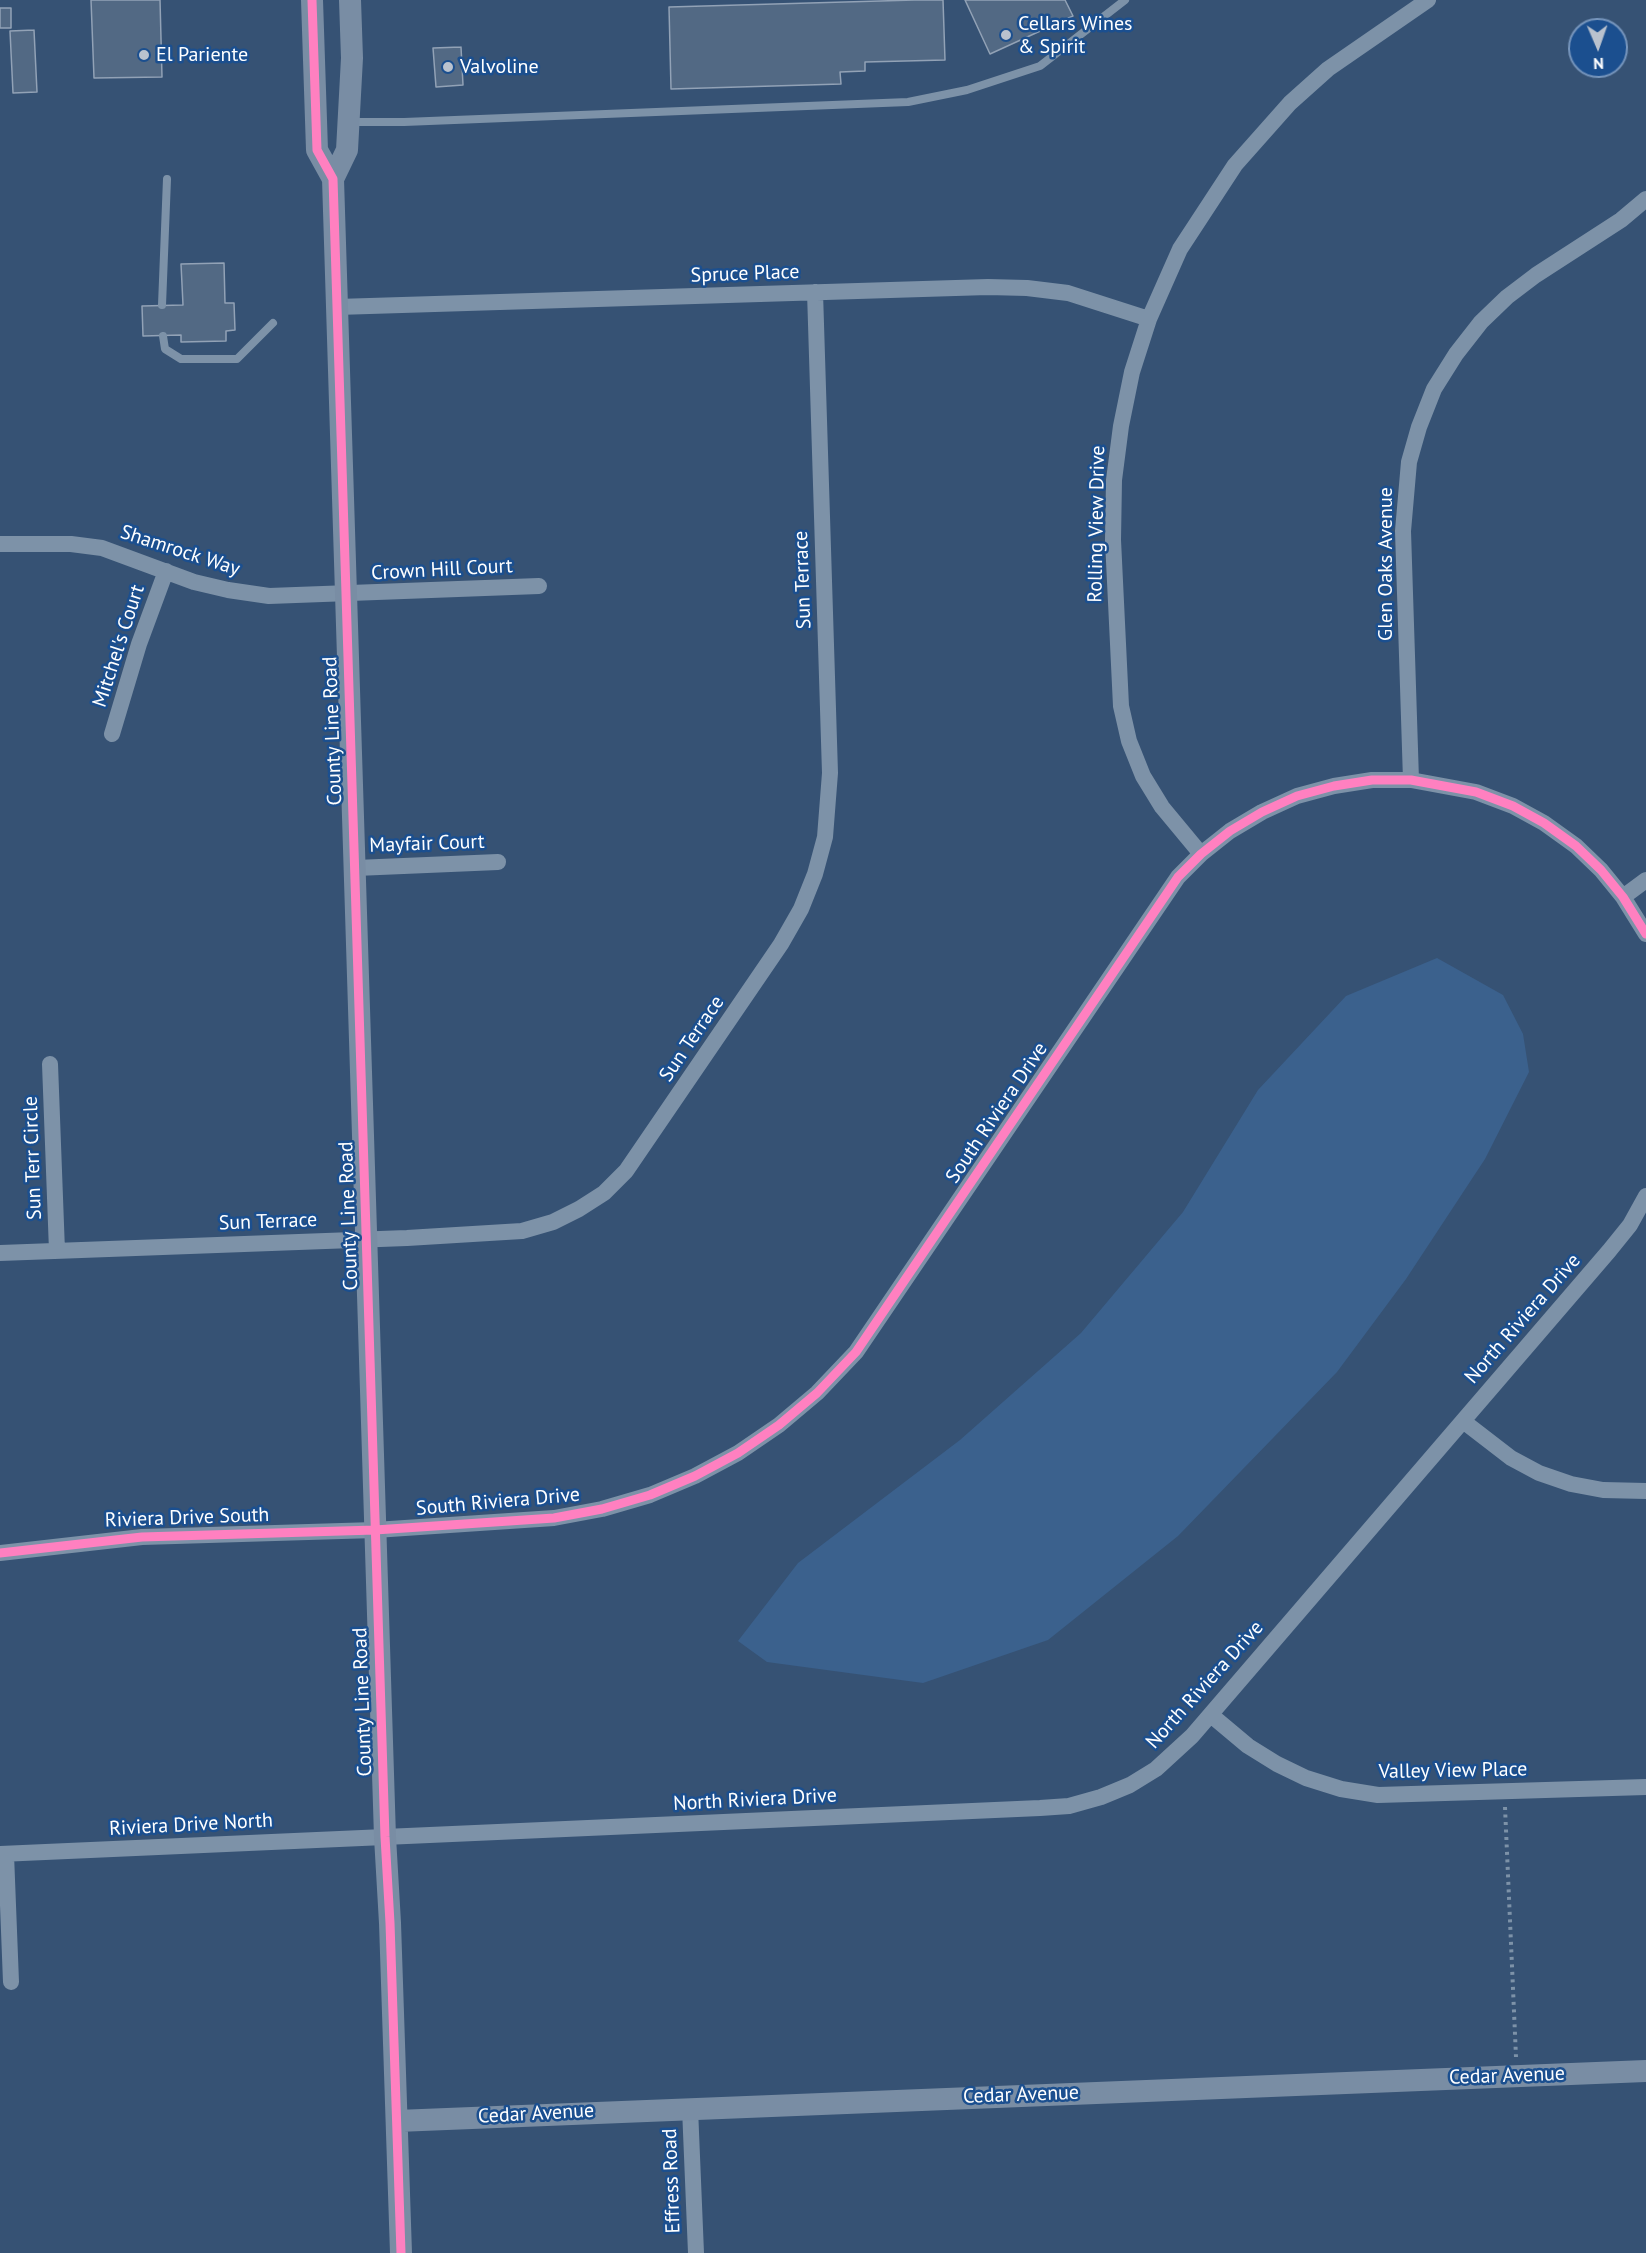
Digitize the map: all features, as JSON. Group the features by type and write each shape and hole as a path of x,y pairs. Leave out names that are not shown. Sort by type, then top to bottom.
{"street":[{"path":"312,0 317,150 333,178"},
{"path":"333,178 347,150 352,58 350,0"},
{"name":"Rolling View Drive","path":"1201,854 1162,807 1143,776 1130,741 1118,683 1113,540 1114,480 1121,426 1132,372 1149,319 1180,249 1201,214 1255,140 1290,103 1328,69 1428,0"},
{"name":"County Line Road","path":"333,178 385,1837 401,2253"},
{"name":"Glen Oaks Avenue","path":"1411,780 1403,522 1409,462 1419,427 1440,380 1455,354 1481,322 1536,275 1600,234 1646,200"},
{"name":"Spruce Place","path":"337,307 816,292 1027,288 1078,296 1149,319"},
{"name":"Sun Terrace","path":"0,1253 522,1231 553,1222 579,1209 604,1192 626,1171 781,944 801,909 816,874 825,837 830,800 816,292"},
{"name":"Shamrock Way","path":"0,544 70,544 102,548 195,582 246,594 346,595"},
{"name":"Mitchel's Court","path":"112,734 139,644 166,571"},
{"name":"Crown Hill Court","path":"346,595 539,586"},
{"name":"South Riviera Drive","path":"375,1530 554,1518 602,1509 650,1495 695,1476 738,1453 779,1425 817,1393 848,1360 886,1312 1157,906 1201,854 1230,831 1262,812 1297,796 1334,786 1372,780 1411,780 1476,792 1523,812 1576,846 1601,870 1623,897"},
{"name":"Mayfair Court","path":"356,868 498,862"},
{"path":"1646,880 1623,897 1646,934"},
{"name":"Sun Terr Circle","path":"51,1064 57,1251"},
{"name":"North Riviera Drive","path":"385,1837 1069,1806 1101,1797 1130,1785 1156,1769 1181,1748 1211,1715 1610,1251 1630,1225 1646,1196"},
{"path":"1464,1420 1510,1458 1539,1473 1571,1484 1603,1490 1646,1491"},
{"name":"Riviera Drive South","path":"0,1553 142,1537 375,1530"},
{"name":"Valley View Place","path":"1211,1715 1248,1746 1277,1764 1306,1778 1341,1789 1401,1796 1646,1787"},
{"name":"Riviera Drive North","path":"3,1854 385,1837"},
{"path":"3,1854 11,1982"},
{"name":"Cedar Avenue","path":"397,2121 1646,2071"},
{"name":"Effress Road","path":"690,2108 696,2253"}],"lane":[{"path":"349,122 908,102 967,90 1040,66 1125,0"},
{"path":"162,305 167,179"},
{"path":"163,336 165,349 181,359 237,359 273,323"}],"path":[{"path":"1504,1792 1516,2076"}],"water":[{"path":"1437,958 1503,995 1523,1034 1529,1072 1485,1159 1406,1279 1337,1372 1178,1536 1048,1640 923,1683 767,1662 738,1641 798,1563 960,1440 1081,1333 1183,1212 1258,1090 1346,996"}],"building":[{"path":"91,0 160,0 162,77 94,78"},
{"path":"943,0 945,60 865,62 865,71 840,72 841,84 671,89 669,7"},
{"name":"Cellars Wines & Spirit","path":"965,0 1065,0 1073,16 990,54"},
{"path":"0,8 11,8 11,28 0,28"},
{"path":"34,30 37,92 13,93 10,31"},
{"name":"Valvoline","path":"461,47 463,85 436,87 433,48"},
{"path":"224,263 225,303 234,303 235,330 226,331 226,341 181,342 181,335 143,336 142,306 183,305 181,264"}],"cycle path":[{"path":"312,0 317,150 333,179 385,1837 401,2253"},
{"path":"0,1553 142,1537 375,1530 554,1518 602,1509 650,1495 695,1476 738,1453 779,1425 817,1393 856,1352 1178,877 1201,854 1230,831 1262,812 1297,796 1334,786 1372,780 1411,780 1476,792 1513,806 1544,823 1576,846 1601,870 1623,897 1646,934"}],"place":[{"name":"Cellars Wines & Spirit","path":"1006,35"},
{"name":"El Pariente","path":"144,55"},
{"name":"Valvoline","path":"448,67"}]}
